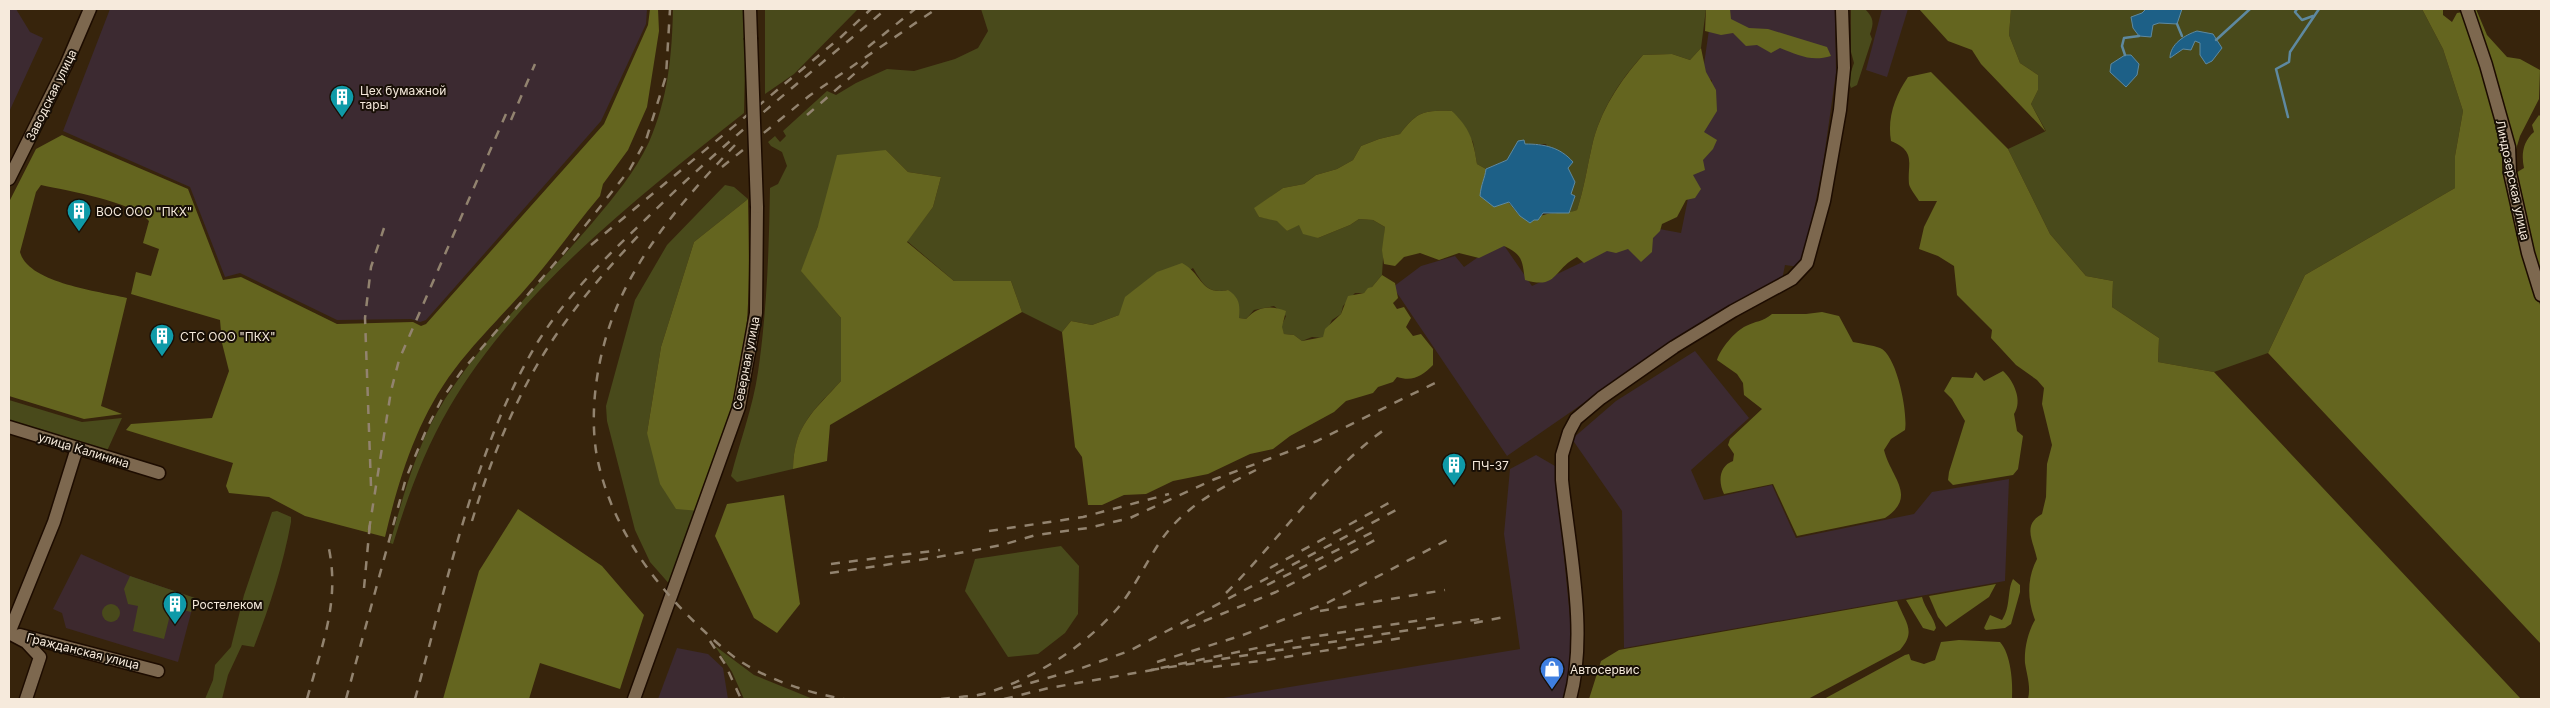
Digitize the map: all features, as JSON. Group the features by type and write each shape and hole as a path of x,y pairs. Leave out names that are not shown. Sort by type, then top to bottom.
{"street":[{"name":"Заводская улица","path":"9,180 66,65 90,9"},
{"name":"Северная улица","path":"634,699 739,407 756,313 757,207 750,9"},
{"path":"1570,699 1577,668 1579,638 1562,480 1562,455 1568,432 1576,419 1635,373 1733,311 1784,284 1800,272 1806,263 1822,209 1840,110 1844,68 1842,9"},
{"name":"Линдозерская улица","path":"2466,9 2486,65 2508,147 2510,173 2528,253 2541,295"},
{"name":"улица Калинина","path":"9,427 159,473"},
{"path":"26,699 40,657 26,642 9,633 54,522 77,448"},
{"name":"Гражданская улица","path":"9,633 158,671"}],"shaded area":[{"path":"9,9 16,9 30,32 43,38 9,112"},
{"path":"110,9 647,9 646,24 601,121 426,320 420,322 411,319 337,320 240,273 225,277 190,187 63,131"},
{"path":"650,9 658,9 659,31 647,107 628,150 603,184 600,196 534,279 463,358 441,389 420,429 403,471 385,537 305,516 269,497 229,493 226,486 233,463 126,430 131,424 212,418 229,371 222,343 220,320 131,294 136,272 151,276 159,249 143,243 149,221 141,214 114,202 41,185 36,192 20,252 26,263 50,278 83,289 127,298 101,406 122,414 84,419 9,396 9,202 36,149 62,135 188,189 223,280 241,277 337,324 413,322 421,326 426,324 604,124 648,25"},
{"path":"673,9 746,9 744,113 622,212 545,285 509,324 477,365 440,424 417,475 393,544 390,543 419,451 445,399 461,375 497,330 609,203 631,174 649,142 661,110 668,77"},
{"path":"765,9 858,9 794,74 765,94"},
{"path":"981,9 1706,9 1701,48 1690,60 1672,54 1643,55 1626,75 1600,121 1577,210 1569,213 1575,196 1570,194 1546,144 1525,144 1515,148 1507,160 1486,169 1477,164 1473,142 1452,111 1434,111 1422,114 1411,121 1400,134 1361,146 1353,160 1337,169 1316,175 1304,184 1283,188 1255,208 1259,217 1277,220 1287,231 1299,224 1318,238 1350,225 1359,219 1373,220 1385,227 1382,275 1364,293 1355,293 1343,306 1341,314 1332,320 1323,338 1312,337 1302,341 1294,335 1284,334 1281,327 1286,316 1274,306 1254,310 1246,319 1238,318 1228,290 1210,289 1203,283 1193,268 1119,315 1092,325 1071,321 1062,332 1022,312 1011,281 954,281 907,241 933,207 941,177 908,172 886,150 818,226 802,271 841,318 841,381 814,411 801,430 794,454 793,469 737,482 731,476 753,398 764,326 770,188 778,184 787,166 782,152 771,146 768,142 775,136 780,142 786,136 783,131 827,91 836,95 856,83 887,69 914,71 955,59 978,48 988,31"},
{"path":"1706,9 1730,9 1731,19 1749,28 1768,29 1827,47 1831,56 1811,58 1780,48 1771,53 1757,45 1746,46 1733,33 1721,35 1705,31"},
{"path":"1712,9 1835,9 1836,73 1823,164 1806,251 1799,267 1785,265 1782,280 1733,304 1669,344 1507,456 1393,287 1421,266 1455,256 1464,267 1501,241 1532,286 1654,228 1681,233 1712,80 1702,78"},
{"path":"1851,9 1865,9 1872,18 1873,24 1870,34 1872,39 1857,85 1851,88 1848,80 1854,63 1851,52"},
{"path":"1882,9 1908,9 1887,77 1866,70"},
{"path":"1919,9 2011,9 2009,35 2020,63 2038,75 2038,90 2031,104 2046,132 1981,64 1972,50 1948,41"},
{"path":"2011,9 2422,9 2443,49 2463,111 2455,156 2455,188 2305,275 2268,353 2214,372 2158,362 2159,338 2112,307 2113,281 2086,276 2050,234 2008,149 2046,131 2031,104 2038,90 2038,75 2020,63 2009,35"},
{"path":"2422,9 2443,9 2443,15 2452,22 2457,13 2463,12 2505,147 2524,254 2541,308 2541,644 2268,353 2305,275 2455,188 2455,156 2463,111 2443,49"},
{"path":"2471,9 2476,9 2487,35 2507,57 2520,59 2540,70 2539,99 2520,136 2514,156"},
{"path":"1701,48 1706,72 1716,90 1717,111 1704,132 1717,140 1713,149 1703,160 1705,170 1693,175 1701,189 1695,198 1686,200 1677,217 1662,224 1660,231 1653,238 1652,252 1641,262 1628,249 1616,253 1607,251 1584,263 1577,257 1563,267 1554,277 1544,282 1525,280 1518,255 1504,246 1479,258 1459,253 1439,260 1420,253 1404,257 1395,266 1384,264 1382,250 1385,227 1373,220 1359,219 1350,225 1318,238 1303,234 1299,225 1287,231 1277,221 1259,217 1254,208 1283,188 1304,184 1316,175 1337,169 1353,160 1361,146 1400,134 1411,121 1422,114 1434,111 1452,111 1467,129 1474,148 1477,164 1486,169 1486,176 1520,216 1534,220 1544,215 1577,210 1600,121 1626,75 1643,55 1672,54 1690,60"},
{"path":"1931,72 2008,149 2050,234 2086,276 2113,281 2112,307 2159,338 2158,362 2214,372 2521,699 2028,699 2029,685 2025,652 2028,635 2035,620 2029,589 2031,574 2037,559 2030,534 2032,523 2042,514 2046,497 2047,464 2052,445 2042,404 2044,388 2037,380 2016,365 1991,338 1992,330 1957,295 1954,266 1938,256 1919,249 1924,227 1937,201 1919,201 1912,190 1909,184 1908,154 1899,145 1891,141 1890,124 1899,92 1908,77"},
{"path":"2539,115 2541,117 2541,282 2514,174 2524,168 2524,148 2527,140 2534,132 2532,125"},
{"path":"886,150 908,172 941,177 933,207 907,242 954,281 1011,281 1022,312 830,425 827,461 793,469 794,454 801,430 814,411 841,381 841,318 801,271 818,226 837,155"},
{"path":"725,185 734,187 748,199 694,242 661,347 647,433 700,511 672,587 650,562 635,530 607,421 606,406 635,300 667,245"},
{"path":"748,199 748,307 744,350 737,389 700,511 676,509 660,484 647,433 661,347 694,242"},
{"path":"1182,263 1212,290 1228,290 1232,293 1238,302 1239,318 1246,319 1255,311 1269,307 1286,311 1282,327 1284,334 1294,335 1302,341 1323,337 1325,329 1341,314 1348,296 1364,293 1382,275 1395,283 1398,298 1393,303 1397,309 1404,307 1411,318 1406,327 1413,336 1421,334 1433,349 1433,365 1417,377 1408,379 1397,377 1393,382 1378,387 1373,393 1346,401 1334,412 1290,436 1273,449 1250,454 1208,474 1173,481 1146,494 1124,495 1102,505 1088,505 1082,457 1075,447 1062,332 1071,321 1092,325 1119,315 1125,297 1157,272"},
{"path":"1822,312 1839,316 1853,342 1880,348 1892,361 1903,398 1905,430 1891,439 1884,450 1900,486 1901,494 1900,502 1895,510 1885,518 1797,536 1773,484 1724,494 1721,484 1722,470 1728,463 1733,461 1734,454 1728,445 1730,439 1762,409 1744,395 1743,383 1737,374 1717,360 1725,345 1737,332 1772,314"},
{"path":"1695,351 1749,418 1691,470 1704,500 1772,485 1796,538 1914,514 1932,492 2009,479 2005,581 1624,648 1622,511 1572,439 1616,401"},
{"path":"2003,371 2014,386 2018,403 2014,414 2017,431 2023,436 2018,469 2013,475 1953,485 1948,480 1949,472 1965,421 1952,399 1944,391 1952,377 1973,378 1976,372 1984,381"},
{"path":"9,400 82,422 122,418 107,451 9,423"},
{"path":"1536,455 1555,466 1574,658 1566,699 1217,699 1520,649 1504,534 1510,469"},
{"path":"784,495 800,604 777,633 754,618 715,536 727,504"},
{"path":"518,509 602,566 644,615 620,689 540,663 529,699 443,699 479,571"},
{"path":"277,511 291,517 291,522 276,585 254,647 242,645 228,675 222,699 205,699 213,680 215,665 231,647 244,595 272,512"},
{"path":"1061,546 1079,566 1078,614 1065,633 1038,654 1008,657 965,591 975,559"},
{"path":"81,554 130,576 195,598 178,662 66,628 62,613 53,609"},
{"path":"130,576 195,598 191,612 172,607 164,639 133,631 138,606 128,604 124,589"},
{"path":"2013,579 2020,585 2020,592 2011,624 2005,628 1986,630 1984,628 1990,615 2002,620 2005,615"},
{"path":"1996,584 1989,597 1946,627 1938,617 1929,596"},
{"path":"1922,597 1935,624 1936,628 1934,631 1923,628 1906,600"},
{"path":"1897,601 1909,632 1900,650 1808,699 1589,699 1601,661 1619,650"},
{"path":"111,604 117,607 120,613 117,619 111,622 105,619 102,613 105,607"},
{"path":"1959,640 2000,642 2009,661 2012,677 2012,699 1824,699 1905,655 1909,654 1911,660 1924,664 1935,660 1941,642"},
{"path":"715,646 754,675 813,699 744,699 732,672"},
{"path":"677,648 708,654 723,668 728,699 658,699"}],"water":[{"path":"2146,9 2182,9 2177,24 2159,23 2153,25 2151,37 2139,36 2133,28 2131,17 2142,13"},
{"path":"2197,31 2213,34 2222,48 2212,61 2206,64 2200,55 2200,43 2195,41 2191,50 2183,49 2170,58 2175,44"},
{"path":"2125,55 2131,55 2139,64 2137,75 2126,87 2110,72 2111,64"},
{"path":"1524,140 1525,144 1551,147 1563,153 1573,162 1568,168 1575,182 1571,194 1575,196 1569,213 1543,213 1538,220 1530,223 1520,216 1509,202 1494,207 1480,196 1486,169 1507,160 1518,141"}],"waterway":[{"path":"2216,40 2250,9"},
{"path":"2297,9 2295,12 2302,20 2313,16"},
{"path":"2288,117 2276,69 2289,62 2290,52 2319,9"},
{"path":"2177,24 2182,36"},
{"path":"2125,55 2122,46 2124,38 2139,36"}],"railway":[{"path":"346,699 406,478 427,428 442,399 461,372 562,255 630,169 646,140 666,76 670,9"},
{"path":"591,245 841,37 871,9"},
{"path":"415,699 465,515 481,468 517,380 539,340 576,290 676,190 765,111 886,9"},
{"path":"868,47 915,9"},
{"path":"722,167 809,96 936,9"},
{"path":"807,115 868,62"},
{"path":"511,120 535,64"},
{"path":"369,530 391,391 399,360 509,107"},
{"path":"735,145 696,187 660,233 629,281 617,307 599,364 594,411 597,457 612,507 624,530 651,573 685,613 725,650 748,666 794,687 844,699"},
{"path":"371,486 365,318 371,267 384,228"},
{"path":"472,521 504,432 536,367 558,332 580,303 639,235"},
{"path":"830,573 932,558 1002,545 1036,535 1088,528 1130,518 1215,479 1317,441 1441,380"},
{"path":"1226,593 1343,464 1388,427"},
{"path":"941,699 978,695 1001,688 1038,671 1073,649 1089,637 1117,609 1160,542 1179,519 1203,500 1256,470"},
{"path":"989,531 1083,517 1169,494"},
{"path":"1270,568 1396,499"},
{"path":"1013,688 1079,669 1129,651 1400,508"},
{"path":"364,588 370,523"},
{"path":"1267,585 1373,532"},
{"path":"1157,662 1243,635 1327,603 1451,538"},
{"path":"1187,628 1276,592 1375,540"},
{"path":"307,699 331,607 332,569 329,549"},
{"path":"831,564 940,550"},
{"path":"1320,611 1445,590"},
{"path":"1474,623 1504,617"},
{"path":"1435,618 1305,638 1151,670 1480,619"},
{"path":"1213,667 1408,637"},
{"path":"710,641 725,664 741,699"},
{"path":"1004,699 1049,688 1158,669"}],"place":[{"name":"Цех бумажной тары","path":"342,118"},
{"name":"ВОС ООО \"ПКХ\"","path":"79,232"},
{"name":"СТС ООО \"ПКХ\"","path":"162,357"},
{"name":"ПЧ-37","path":"1454,486"},
{"name":"Ростелеком","path":"175,625"},
{"name":"Автосервис","path":"1552,690"}]}
